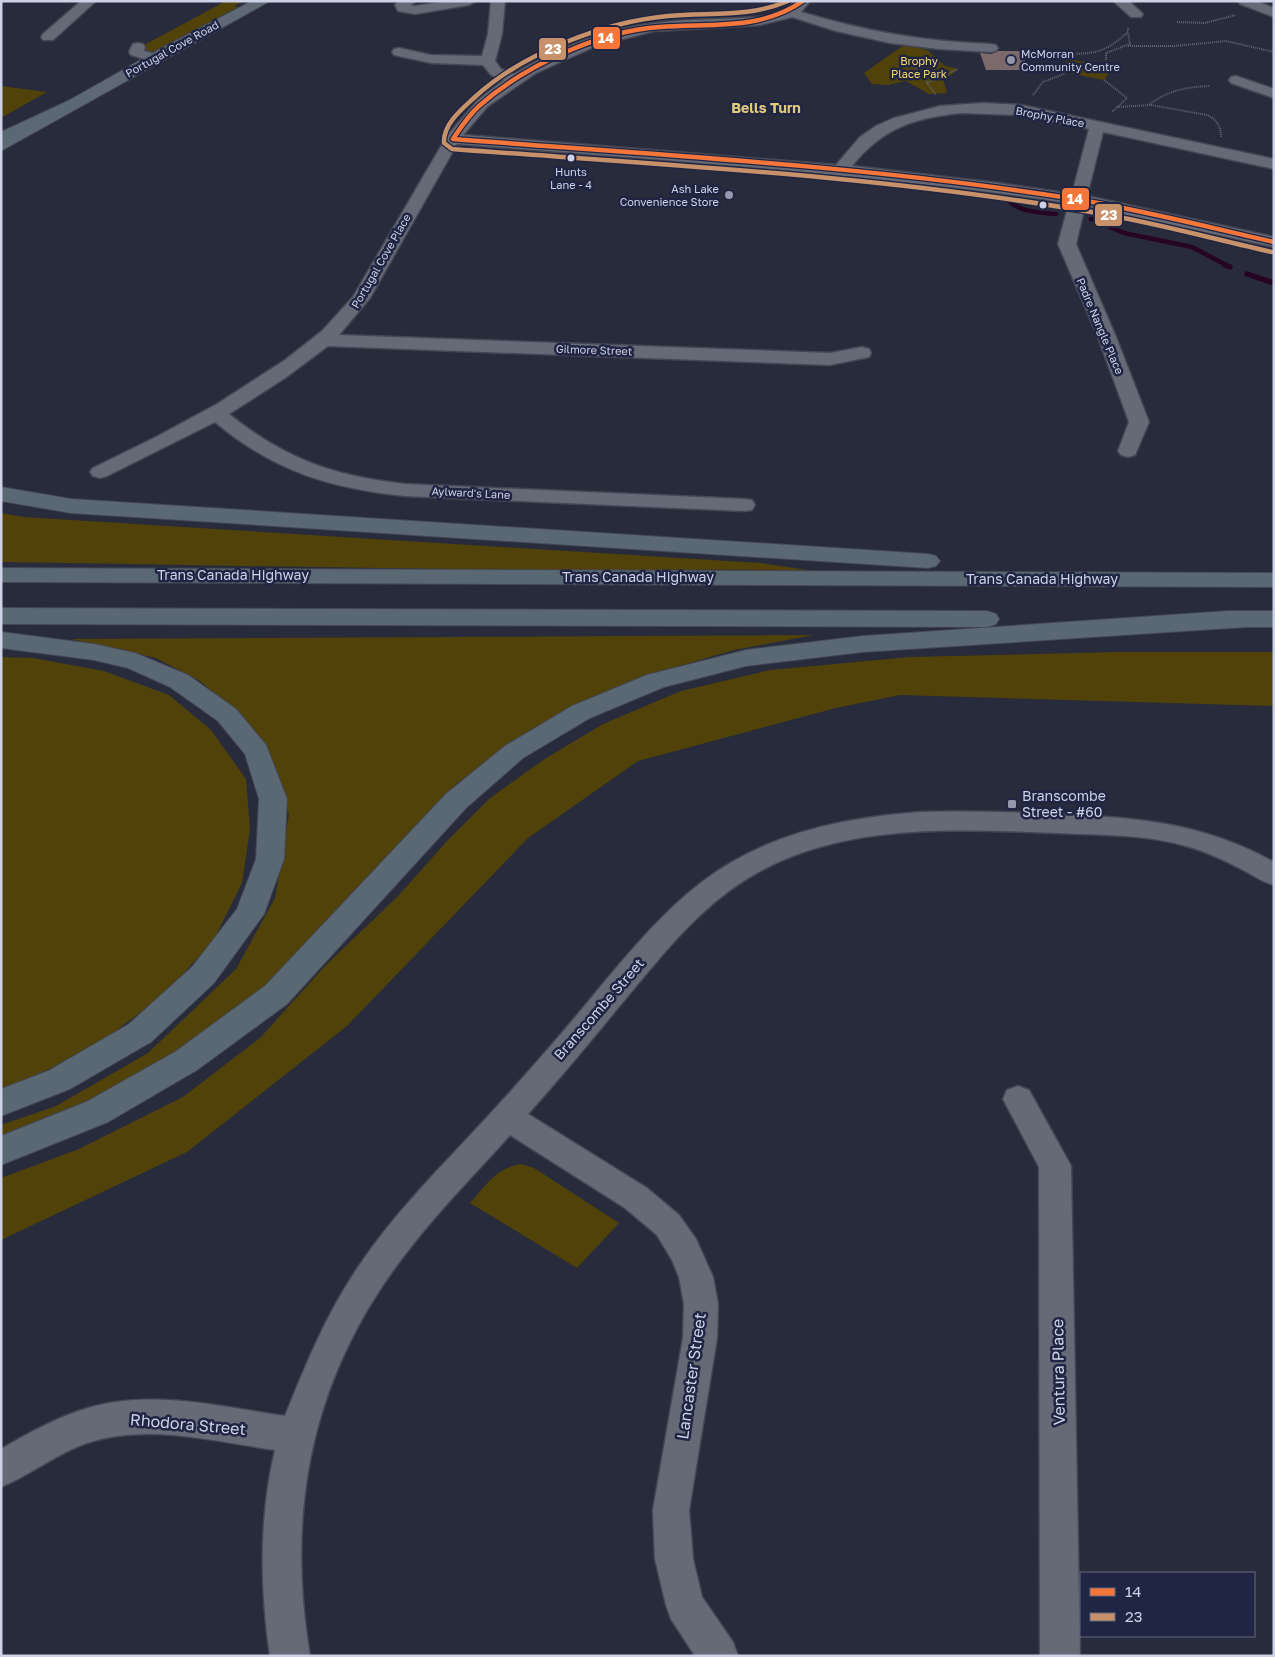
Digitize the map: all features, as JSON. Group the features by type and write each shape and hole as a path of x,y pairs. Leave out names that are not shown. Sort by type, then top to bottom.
{"highway":[{"path":"1,138 84,99"},
{"path":"1,494 71,506 1226,580"},
{"name":"Trans Canada Highway","path":"1,575 1274,580"},
{"path":"1,616 1274,620"},
{"path":"1,1151 97,1112 186,1061 276,995 456,801 514,752 589,709 656,681 746,658 863,644 1246,619"},
{"path":"1,640 94,652 134,661 179,681 227,715 257,751 274,799 270,858 250,914 203,975 140,1032 59,1080 1,1103"}],"main road":[{"name":"Portugal Cove Road","path":"5,153 84,99 154,58 263,1"}],"street":[{"path":"48,37 88,1"},
{"path":"407,5 415,10 423,4 438,7 469,1"},
{"path":"498,1 495,34 488,61 489,65 496,72 518,79"},
{"path":"803,1 792,13 898,41 950,48 991,48"},
{"path":"1120,1 1132,18"},
{"path":"1245,1 1274,13"},
{"name":"Portugal Cove Place","path":"100,472 152,448 217,414 325,340 347,318 361,298 453,139 479,106 518,79 564,53 593,42 624,34 671,25 768,20 792,13"},
{"path":"138,47 136,52 140,55 154,58"},
{"path":"399,52 432,59 488,61"},
{"path":"1236,80 1274,94"},
{"name":"Brophy Place","path":"841,169 860,146 876,133 914,117 959,109 1008,108 1102,122 1274,164"},
{"name":"Padre Nangle Place","path":"1102,122 1078,199 1067,244 1107,337 1139,422 1128,451"},
{"path":"453,139 841,169 1078,199 1274,242"},
{"name":"Gilmore Street","path":"325,340 830,360 862,353"},
{"name":"Aylward's Lane","path":"217,414 256,444 298,466 334,479 368,486 405,490 744,505"},
{"name":"Branscombe Street","path":"290,1656 282,1592 282,1544 287,1488 296,1435 320,1368 346,1316 366,1283 402,1234 507,1117 663,934 690,906 731,875 784,848 842,830 924,821 1032,823 1144,829 1179,835 1211,845 1256,864 1274,875"},
{"name":"Ventura Place","path":"1018,1099 1055,1166 1060,1656"},
{"name":"Lancaster Street","path":"507,1117 636,1198 668,1225 684,1250 696,1278 701,1304 700,1338 672,1510 674,1559 685,1605 714,1652 719,1656"},
{"name":"Rhodora Street","path":"1,1469 70,1432 87,1425 120,1418 139,1417 195,1421 296,1435"}],"path":[{"path":"1177,22 1205,23 1238,15"},
{"path":"1128,46 1130,44 1128,32 1132,18"},
{"path":"1059,53 1089,55 1102,53 1128,32"},
{"path":"1106,66 1106,53 1128,46 1174,46 1226,41 1274,52"},
{"path":"907,52 909,60 940,100"},
{"path":"892,70 922,77"},
{"path":"927,83 958,70"},
{"path":"1031,98 1043,82 1066,73"},
{"path":"1102,122 1127,98 1104,80"},
{"path":"1147,105 1176,88 1210,86"},
{"path":"1117,107 1147,105 1212,117 1221,128 1222,136 1218,140"}],"green space":[{"path":"226,1 244,1 234,6 238,7 149,54 143,52 142,47 144,45"},
{"name":"Brophy Place Park","path":"908,45 927,50 945,66 958,69 943,79 947,93 929,94 906,81 888,85 872,84 864,73 901,47"},
{"path":"1068,59 1113,67 1104,80 1058,71"},
{"path":"1,86 47,92 1,118"},
{"path":"1,513 24,517 760,563 815,571 541,570 1,562"},
{"path":"814,635 734,650 672,668 595,696 528,731 456,784 243,1009 185,1055 1,1144 1,1125 56,1106 148,1053 236,969 275,898 289,814 268,755 236,712 200,681 156,658 71,639"},
{"path":"1117,652 1274,652 1274,706 900,695 836,708 638,761 528,838 347,1026 187,1152 1,1240 1,1178 79,1149 183,1097 260,1038 325,966 399,895 447,841 489,799 543,760 603,724 681,691 770,670 910,657"},
{"path":"1,657 33,658 104,671 169,695 211,730 246,779 250,829 242,883 212,943 161,997 110,1035 51,1068 1,1091"},
{"path":"521,1164 534,1168 619,1223 577,1268 470,1203 498,1173"}],"building":[{"path":"998,51 1022,51 1028,70 986,70 980,53 991,54"}],"waterway":[{"path":"1006,197 1022,209 1056,214"},
{"path":"1091,219 1124,233 1192,247 1228,266"},
{"path":"1225,265 1230,267"},
{"path":"1247,274 1274,283"}],"transit line":[{"name":"23","path":"788,1 760,11 745,13 668,16 644,19 589,34 532,59 506,73 484,89 451,122 445,133 444,143 452,149 841,180 996,198 1123,218 1272,252"},
{"name":"14","path":"803,1 788,11 772,18 753,22 657,27 635,30 587,44 538,66 496,92 471,114 453,139 764,163 920,178 1074,199 1125,208 1274,242"}],"place":[{"name":"McMorran Community Centre","path":"1011,60"},
{"name":"Hunts Lane - 4","path":"571,158"},
{"name":"Ash Lake Convenience Store","path":"729,195"},
{"name":"Branscombe Street - #60","path":"1012,804"}],"district":[{"name":"Bells Turn","path":"766,108"}]}
